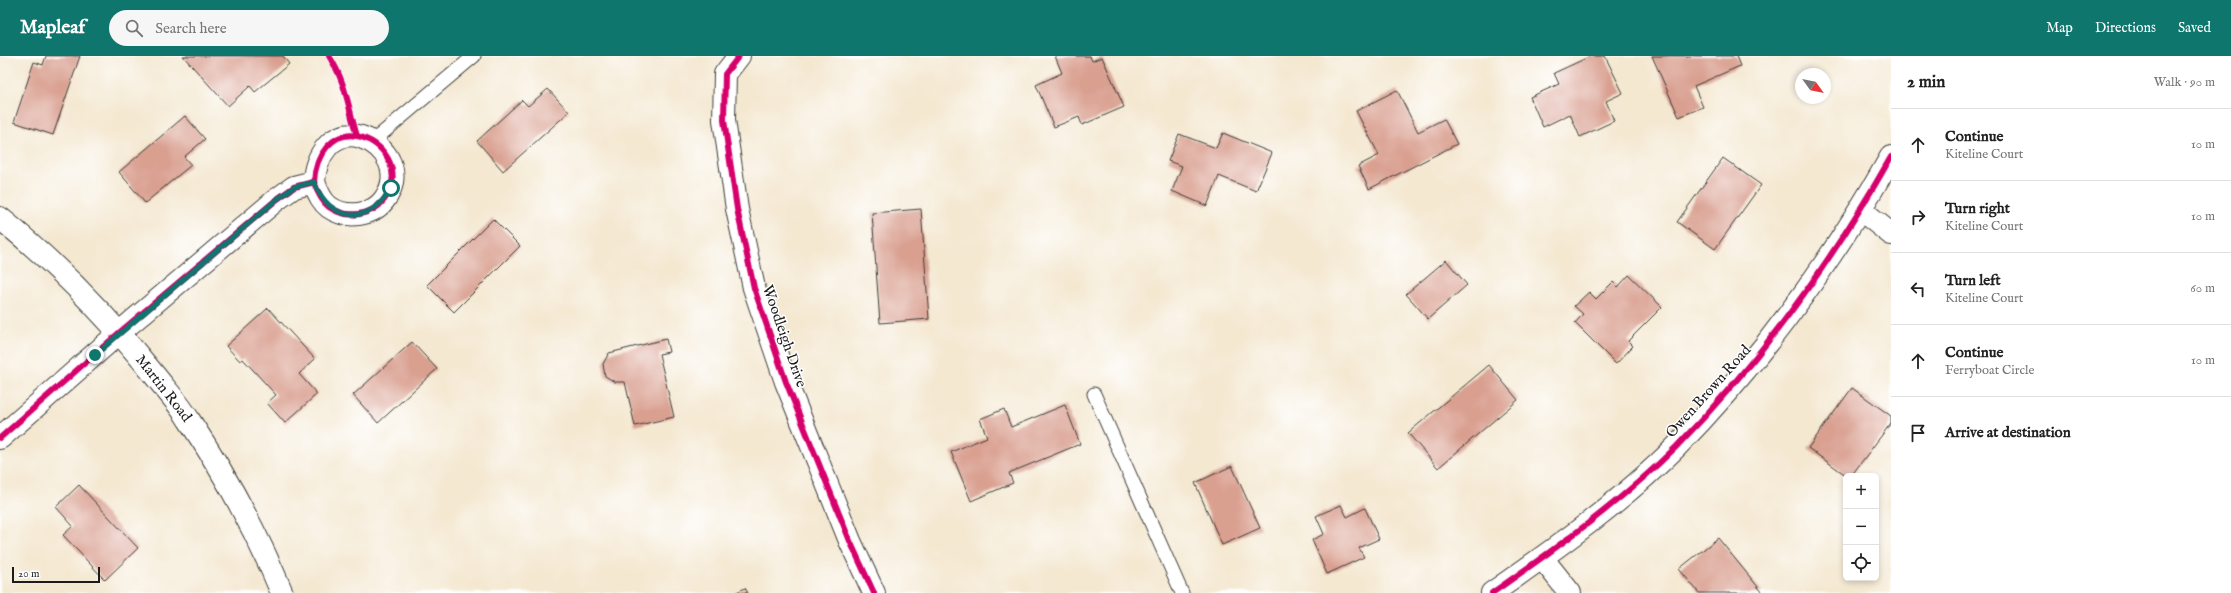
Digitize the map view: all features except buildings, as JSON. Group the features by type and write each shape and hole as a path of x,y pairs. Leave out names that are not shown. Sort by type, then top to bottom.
{"street":[{"name":"Woodleigh Drive","path":"739,56 725,74 724,120 737,210 754,288 786,382 850,541 874,593"},
{"path":"341,138 365,138 383,149 390,160 392,172 391,188 384,200 372,210 357,215 339,213 329,207 319,195 314,182 314,168 320,154 331,143 341,138"},
{"name":"Owen Brown Road","path":"1492,593 1542,558 1621,495 1663,458 1721,399 1769,342 1813,285 1861,210 1891,157"},
{"path":"0,438 120,332 276,200 294,187 314,182"},
{"path":"1861,210 1891,234"},
{"name":"Martin Road","path":"0,218 28,240 120,332 189,419 229,484 282,593"},
{"path":"1542,558 1570,593"}],"lane":[{"path":"365,138 474,56"},
{"path":"1094,394 1182,593"}],"path":[{"path":"329,56 346,90 349,112 365,138"}],"cycle path":[{"path":"329,56 343,85 357,136"},
{"path":"739,56 725,74 724,120 737,209 754,288 786,382 850,541 874,593"},
{"path":"0,438 120,332 276,200 294,187 314,182 326,205 343,213 358,214 373,210 384,200 390,190 392,171 390,162 379,147 371,141 351,135 342,137 327,147 318,163 314,182"},
{"path":"1492,593 1587,524 1633,487 1676,447 1707,414 1766,345 1793,309 1844,235 1891,157"}],"route":[{"path":"95,355 120,332 276,200 294,187 314,182 319,195 329,207 339,213 357,215 372,210 384,200 391,188"}]}
